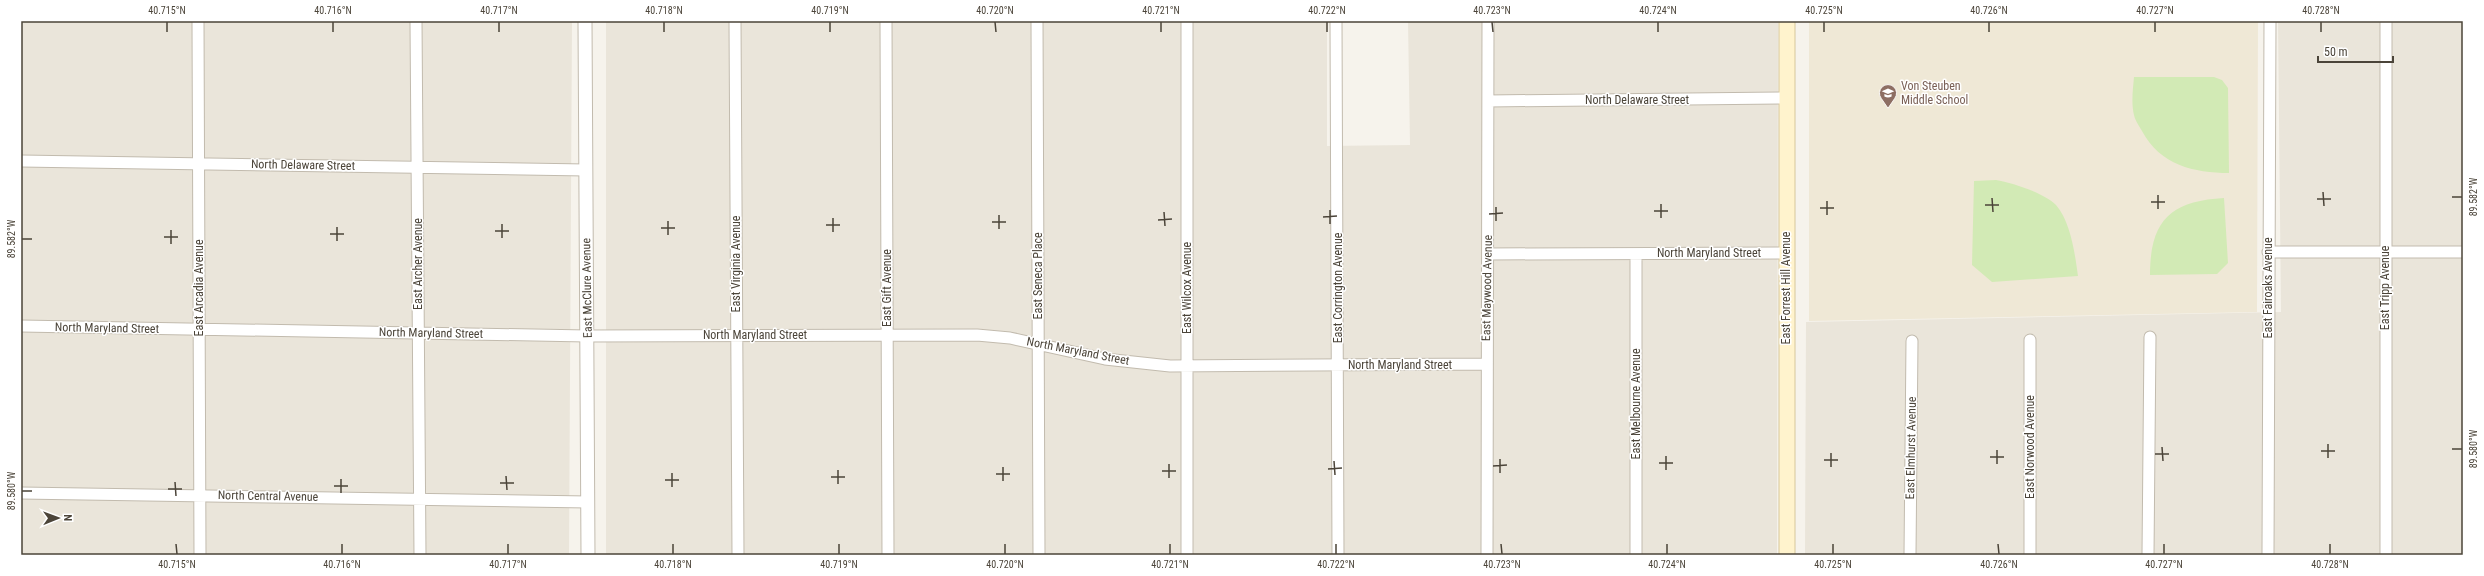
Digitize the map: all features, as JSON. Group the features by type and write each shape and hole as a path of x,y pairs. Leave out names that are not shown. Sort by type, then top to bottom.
{"main road":[{"name":"East Forrest Hill Avenue","path":"1787,21 1787,555"}],"street":[{"name":"East Arcadia Avenue","path":"198,21 200,555"},
{"name":"East Archer Avenue","path":"416,21 420,555"},
{"name":"East McClure Avenue","path":"585,21 588,555"},
{"name":"East Virginia Avenue","path":"735,21 738,555"},
{"name":"East Gift Avenue","path":"886,21 888,555"},
{"name":"East Seneca Place","path":"1037,21 1038,555"},
{"name":"East Wilcox Avenue","path":"1187,21 1187,555"},
{"name":"East Corrington Avenue","path":"1336,21 1338,555"},
{"name":"East Maywood Avenue","path":"1487,555 1488,21"},
{"name":"East Fairoaks Avenue","path":"2268,555 2270,21"},
{"name":"East Tripp Avenue","path":"2386,21 2386,555"},
{"name":"North Delaware Street","path":"1488,101 1787,98"},
{"name":"North Delaware Street","path":"21,161 586,170"},
{"path":"2268,252 2463,252"},
{"name":"North Maryland Street","path":"1488,254 1786,253"},
{"name":"East Melbourne Avenue","path":"1636,254 1636,555"},
{"name":"North Maryland Street","path":"21,326 587,336 991,336 1113,360 1187,367 1487,364"},
{"path":"2148,555 2150,337"},
{"name":"East Norwood Avenue","path":"2030,340 2030,555"},
{"name":"East Elmhurst Avenue","path":"1910,555 1912,341"},
{"name":"North Central Avenue","path":"21,493 588,502"},
{"path":"2142,555 2153,555"}],"shaded area":[{"path":"21,21 572,21 569,555 21,555"},
{"path":"606,21 1327,21 1327,146 1410,145 1408,21 1778,21 1777,555 606,555"},
{"path":"1809,21 2258,21 2257,312 1809,321"},
{"path":"2278,21 2463,21 2463,555 1805,555 1806,322 2281,312"}],"green space":[{"path":"2134,77 2214,77 2222,80 2228,88 2229,173 2203,171 2179,165 2158,152 2149,143 2138,125 2133,110 2132,101"},
{"path":"1996,180 2028,189 2044,196 2056,205 2069,229 2078,276 1992,282 1972,265 1974,181"},
{"path":"2224,198 2228,263 2217,274 2150,275 2151,256 2154,241 2159,228 2167,217 2177,209 2190,204 2205,200"}],"place":[{"name":"Von Steuben Middle School","path":"1888,108"}]}
